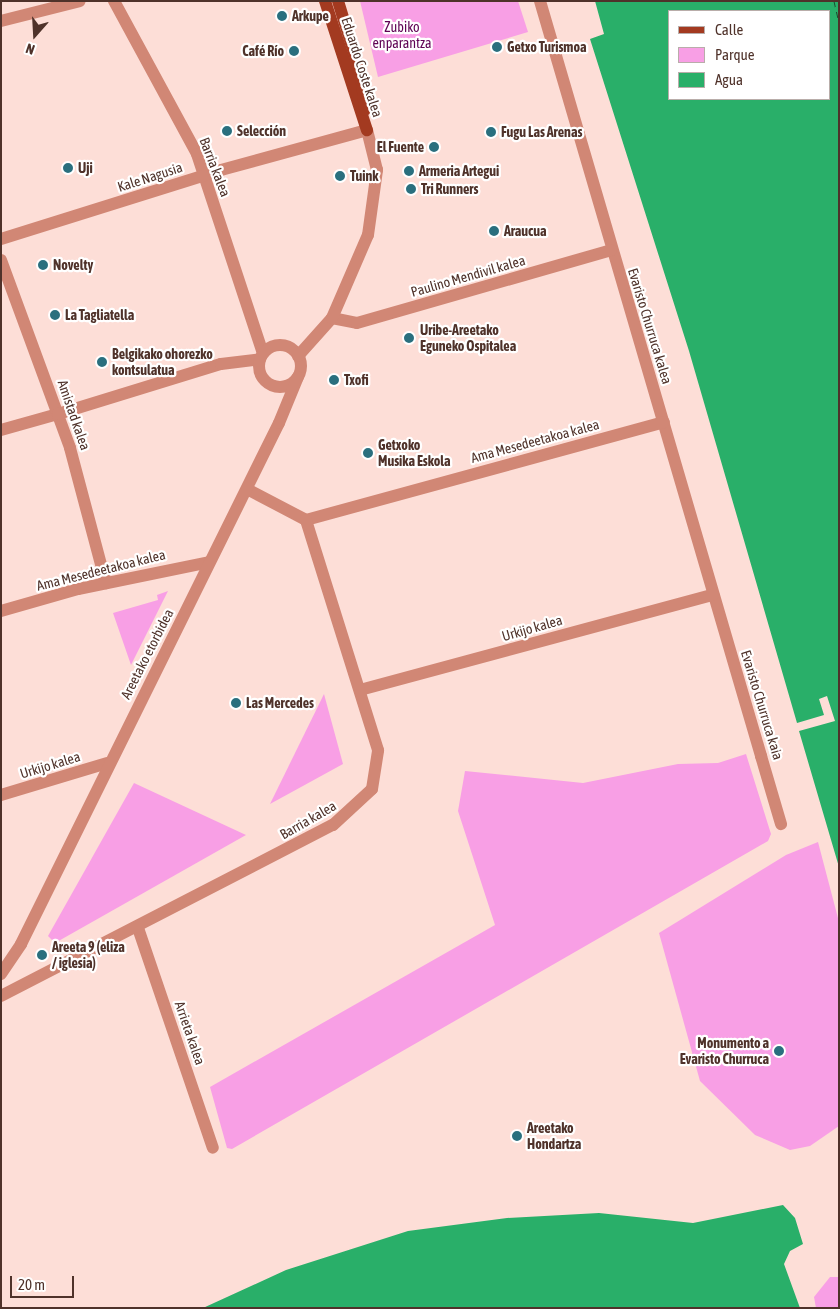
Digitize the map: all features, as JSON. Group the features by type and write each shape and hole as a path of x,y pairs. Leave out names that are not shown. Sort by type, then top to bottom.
{"main road":[{"name":"Eduardo Coste kalea","path":"325,1 367,130"},
{"name":"Eduardo Coste kalea","path":"338,1 360,76 367,130"}],"street":[{"path":"1,21 80,1"},
{"name":"Barria kalea","path":"114,1 205,175 262,356"},
{"name":"Evaristo Churruca kalea","path":"540,1 611,250 664,422 713,594"},
{"path":"262,356 263,378 273,385 287,386 298,376 298,356 332,318 368,235 377,170 367,130"},
{"name":"Kale Nagusia","path":"1,239 205,175 367,130"},
{"name":"Paulino Mendivil kalea","path":"332,318 357,323 611,250"},
{"name":"Amistad kalea","path":"1,260 58,414 106,583"},
{"path":"1,430 221,364 262,356 280,345 298,356"},
{"name":"Areetako etorbidea","path":"1,974 21,944 107,763 247,489 298,376"},
{"name":"Ama Mesedeetakoa kalea","path":"306,520 664,422"},
{"path":"247,489 306,520"},
{"name":"Barria kalea","path":"1,996 138,928 355,809 372,789 378,750 306,520"},
{"name":"Ama Mesedeetakoa kalea","path":"1,611 106,583 209,562"},
{"name":"Urkijo kalea","path":"360,690 713,594"},
{"name":"Evaristo Churruca kaia","path":"713,594 781,824"},
{"name":"Urkijo kalea","path":"1,795 107,763"},
{"name":"Arrieta kalea","path":"138,928 213,1148"}],"green space":[{"name":"Zubiko enparantza","path":"360,1 518,1 528,32 378,77"},
{"path":"168,591 131,665 113,613 158,600 157,595"},
{"path":"324,694 343,764 270,804"},
{"path":"746,754 771,834 768,841 232,1149 227,1148 210,1087 495,925 458,811 465,771 583,783 678,764 718,763"},
{"path":"134,783 246,835 55,943 48,936"},
{"path":"818,842 839,922 839,1126 810,1146 790,1150 755,1135 700,1081 659,933 786,855"},
{"path":"830,1277 839,1277 839,1308 816,1308 814,1297"}],"water":[{"path":"595,1 839,1 839,867 799,731 835,721 827,696 819,699 824,715 797,723 689,351 590,39 604,34"},
{"path":"783,1205 795,1218 803,1244 790,1251 784,1264 800,1308 203,1308 286,1270 408,1231 507,1218 599,1213 693,1223"}],"ferry route":[{"path":"834,1 839,22"}],"place":[{"name":"Arkupe","path":"282,16"},
{"name":"Getxo Turismoa","path":"497,47"},
{"name":"Café Río","path":"294,51"},
{"name":"Selección","path":"227,131"},
{"name":"Fugu Las Arenas","path":"491,132"},
{"name":"El Fuente","path":"434,147"},
{"name":"Uji","path":"68,168"},
{"name":"Armeria Artegui","path":"409,171"},
{"name":"Tuink","path":"340,176"},
{"name":"Tri Runners","path":"411,189"},
{"name":"Araucua","path":"494,231"},
{"name":"Novelty","path":"43,265"},
{"name":"La Tagliatella","path":"55,315"},
{"name":"Uribe-Areetako Eguneko Ospitalea","path":"409,338"},
{"name":"Belgikako ohorezko kontsulatua","path":"102,362"},
{"name":"Txofi","path":"334,380"},
{"name":"Getxoko Musika Eskola","path":"368,453"},
{"name":"Las Mercedes","path":"236,703"},
{"name":"Areeta 9 (eliza / iglesia)","path":"42,955"},
{"name":"Monumento a Evaristo Churruca","path":"779,1051"},
{"name":"Areetako Hondartza","path":"517,1136"}]}
